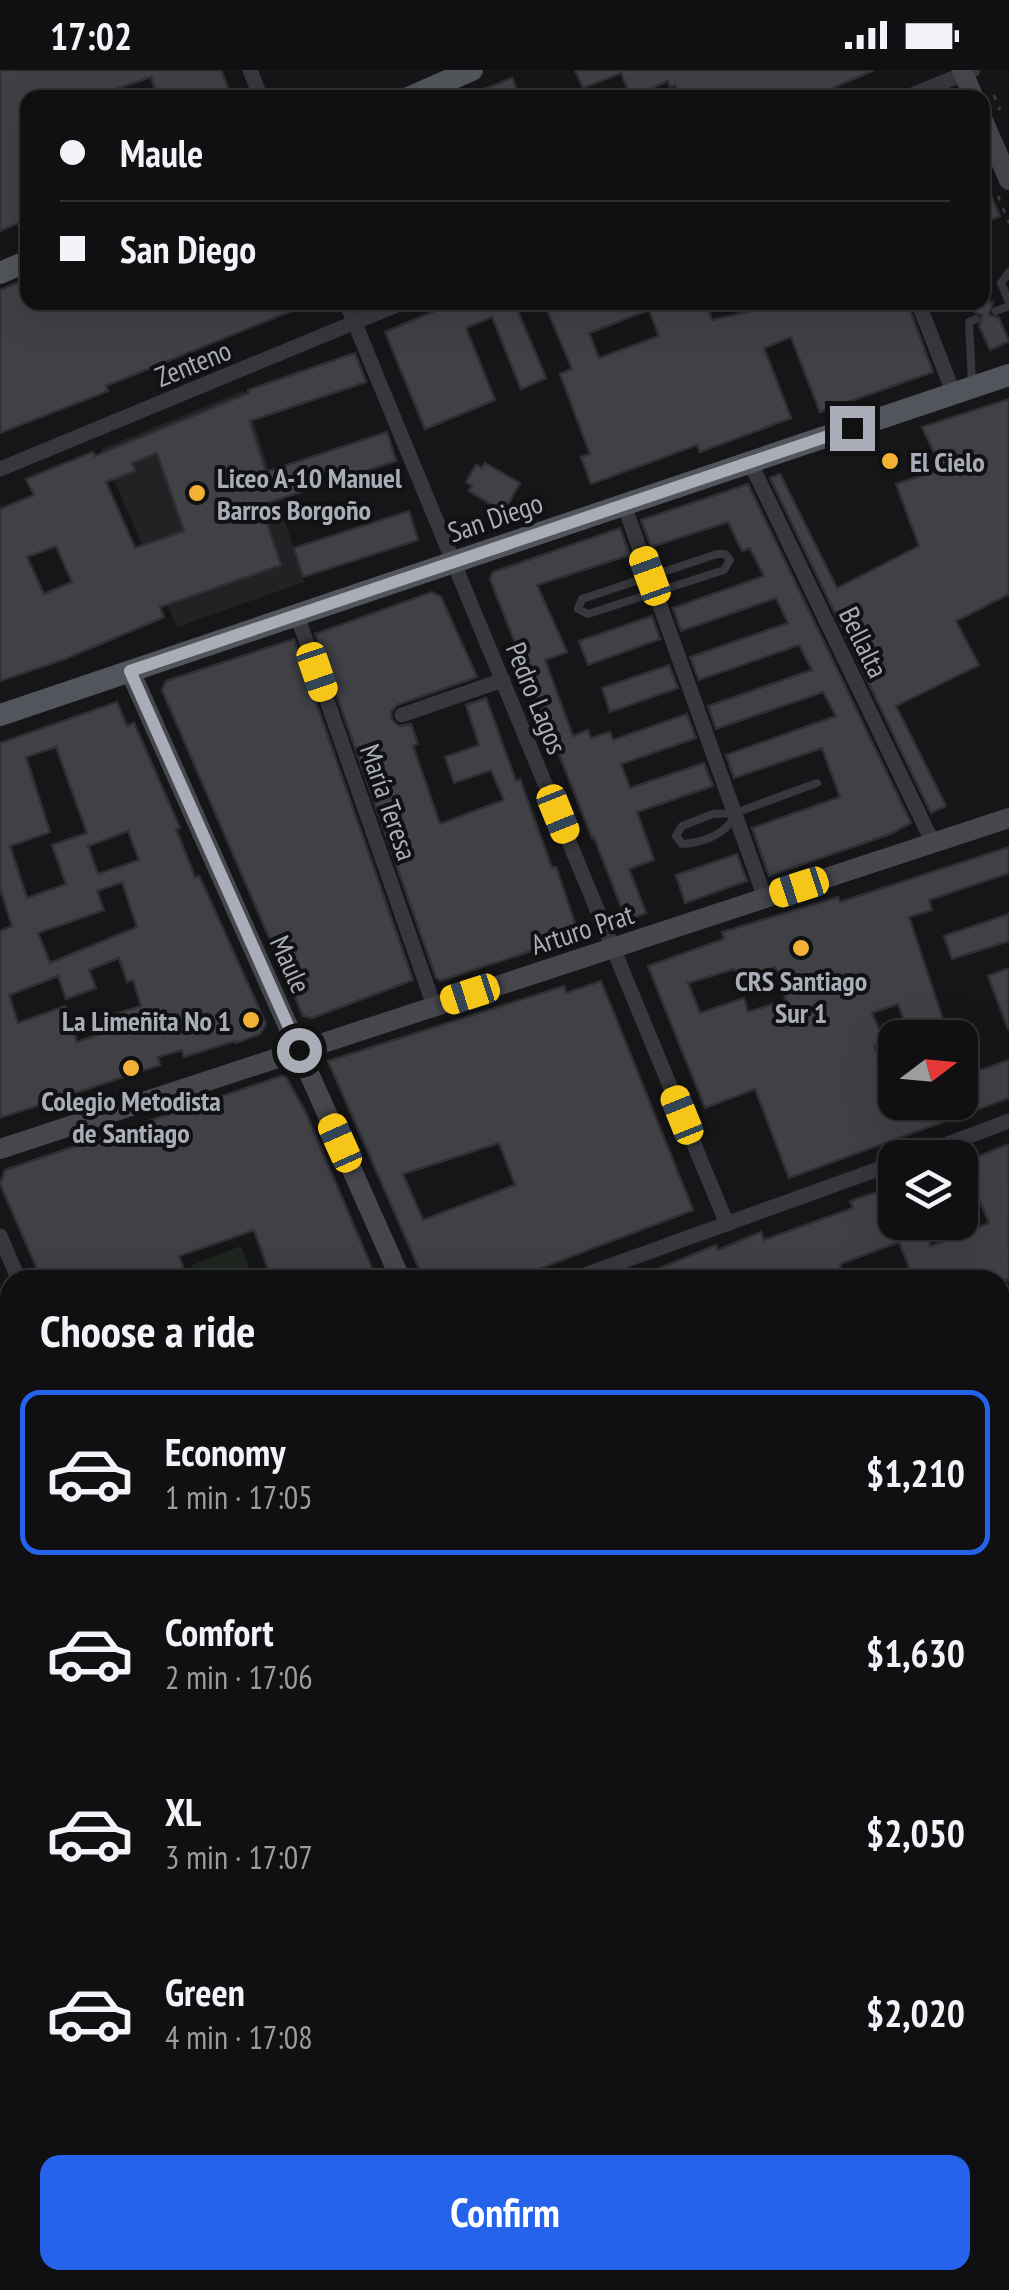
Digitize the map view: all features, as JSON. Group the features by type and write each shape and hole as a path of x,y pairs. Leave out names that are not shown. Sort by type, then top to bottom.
{"main road":[{"path":"426,90 472,70"},
{"name":"San Diego","path":"0,715 1009,375"}],"street":[{"path":"922,90 966,71"},
{"path":"992,116 1009,180"},
{"name":"Pedro Lagos","path":"349,310 727,1224"},
{"name":"Zenteno","path":"0,469 385,310"},
{"path":"922,310 963,390"},
{"name":"Bellalta","path":"750,462 933,843"},
{"path":"624,505 766,898"},
{"name":"María Teresa","path":"297,615 434,1006"},
{"name":"Maule","path":"130,671 397,1270"},
{"path":"402,715 503,680"},
{"name":"Arturo Prat","path":"0,1148 1009,818"},
{"path":"964,1140 1009,1121"},
{"path":"599,1270 878,1169"},
{"path":"0,1236 15,1270"}],"lane":[{"path":"996,311 1009,304 1002,283 1009,272"},
{"path":"963,390 972,321"},
{"path":"653,584 582,598 578,609 588,614 653,584 718,554 725,554 730,560 724,570 653,584"},
{"path":"735,813 730,825 717,834 687,844 676,836 682,826 713,814 735,813 817,783"}],"shaded area":[{"name":"Liceo A-10 Manuel Barros Borgoño","path":"244,390 304,582 177,627 101,449"},
{"path":"241,1246 250,1270 194,1270 192,1265"}],"building":[{"path":"0,70 221,70 229,90 155,90 151,77 113,90 20,90 20,222 0,231"},
{"path":"575,70 874,70 828,90 677,90 668,81 647,90 628,90 621,73 583,88"},
{"path":"512,78 517,90 482,90"},
{"path":"990,193 1000,216 990,220"},
{"path":"20,281 20,310 294,310 0,433 0,290"},
{"path":"993,302 989,315 999,318 1009,341 990,350 979,326 982,315 974,312 990,310"},
{"path":"437,310 517,310 546,378 521,389 492,317 466,328 495,400 425,429 385,332"},
{"path":"547,310 649,310 709,310 712,320 751,310 910,310 933,372 820,412 791,337 764,348 791,418 700,452 697,445 591,484 581,457 590,454 560,374 572,369","holes":["649,310 659,336 599,358 589,333"]},
{"path":"355,353 366,382 250,421 266,472 387,432 396,461 261,505 281,565 160,607 164,617 65,659 0,681 0,509 34,495 26,479 93,452 95,456 249,393 248,390","holes":["157,453 184,531 135,548 106,482 135,471 132,463","56,546 72,582 44,594 27,557"]},
{"path":"1009,399 1009,594 956,621 979,665 896,706 946,806 931,813 770,478 780,474 837,588 919,546 896,484 942,469 922,427"},
{"path":"485,463 520,483 507,506 502,503 499,509 469,491 472,486 466,482 476,465 482,468"},
{"path":"748,484 911,823 769,876 752,828 840,797 822,748 734,778 726,755 836,716 823,692 716,729 708,706 812,670 799,645 699,680 690,657 788,623 776,598 681,631 673,608 764,576 750,548 742,551 728,522 651,547 641,520"},
{"path":"409,511 418,540 303,577 294,548"},
{"path":"620,528 630,555 537,585 567,652 545,660 573,736 588,730 591,738 610,732 613,740 687,714 696,738 621,764 630,788 704,763 713,786 637,812 654,860 629,869 646,913 630,919 625,917 592,838 490,579 493,572"},
{"path":"432,592 441,597 477,677 397,705 391,712 392,720 399,726 411,724 418,744 413,746 440,824 504,800 491,770 454,783 445,757 479,745 466,705 486,698 552,868 556,867 579,935 441,981 436,978 315,634"},
{"path":"652,616 660,639 588,665 579,641"},
{"path":"294,639 413,980 312,1018 303,1016 162,690 166,681"},
{"path":"669,665 678,688 610,712 602,688"},
{"path":"117,702 127,726 134,723 180,828 176,829 195,877 199,876 266,1024 260,1034 184,1057 182,1050 158,1057 160,1065 0,1118 0,931 12,926 0,888 0,743","holes":["56,747 87,833 52,845 66,884 27,898 10,846 50,832 26,757","128,831 139,860 98,874 88,846","122,882 137,927 50,963 38,933 104,910 97,891","119,958 127,982 133,980 141,1006 96,1020 101,1034 77,1042 65,1006 18,1023 9,995 58,976 66,999 96,988 89,970"]},
{"path":"1009,847 1009,873 929,900 932,910 909,917 943,1020 904,1020 898,1004 872,1013 878,1027 878,1043 874,1045 878,1056 878,1120 948,1120 894,1140 878,1140 878,1146 789,1178 755,1089 705,1108 648,966 724,939 722,932 838,897 840,902","holes":["775,967 786,1000 748,1012 744,998 700,1013 688,983 734,969 738,980"]},
{"path":"737,854 747,881 685,903 676,875"},
{"path":"1009,914 1009,941 952,959 944,936"},
{"path":"1009,968 1009,1029 1008,1029 988,976"},
{"path":"601,981 693,1210 536,1270 420,1270 328,1061 564,986 566,993","holes":["499,1143 515,1185 423,1220 403,1174"]},
{"path":"1009,1060 1009,1098 978,1109 978,1071"},
{"path":"286,1077 306,1113 373,1270 268,1270 254,1230 179,1256 184,1270 38,1270 0,1184 5,1170"},
{"path":"1009,1144 1009,1270 910,1270 899,1242 840,1264 842,1270 655,1270 761,1232 764,1240 853,1208 850,1201 878,1192 878,1240 929,1240 931,1246 946,1240 978,1240 978,1227 989,1223 978,1196 978,1156"}],"place":[{"name":"El Cielo","path":"890,461"},
{"name":"Liceo A-10 Manuel Barros Borgoño","path":"197,493"},
{"name":"CRS Santiago Sur 1","path":"801,948"},
{"name":"La Limeñita No 1","path":"251,1020"},
{"name":"Colegio Metodista de Santiago","path":"131,1068"}],"route":[{"path":"299,1050 130,671 852,428"}]}
